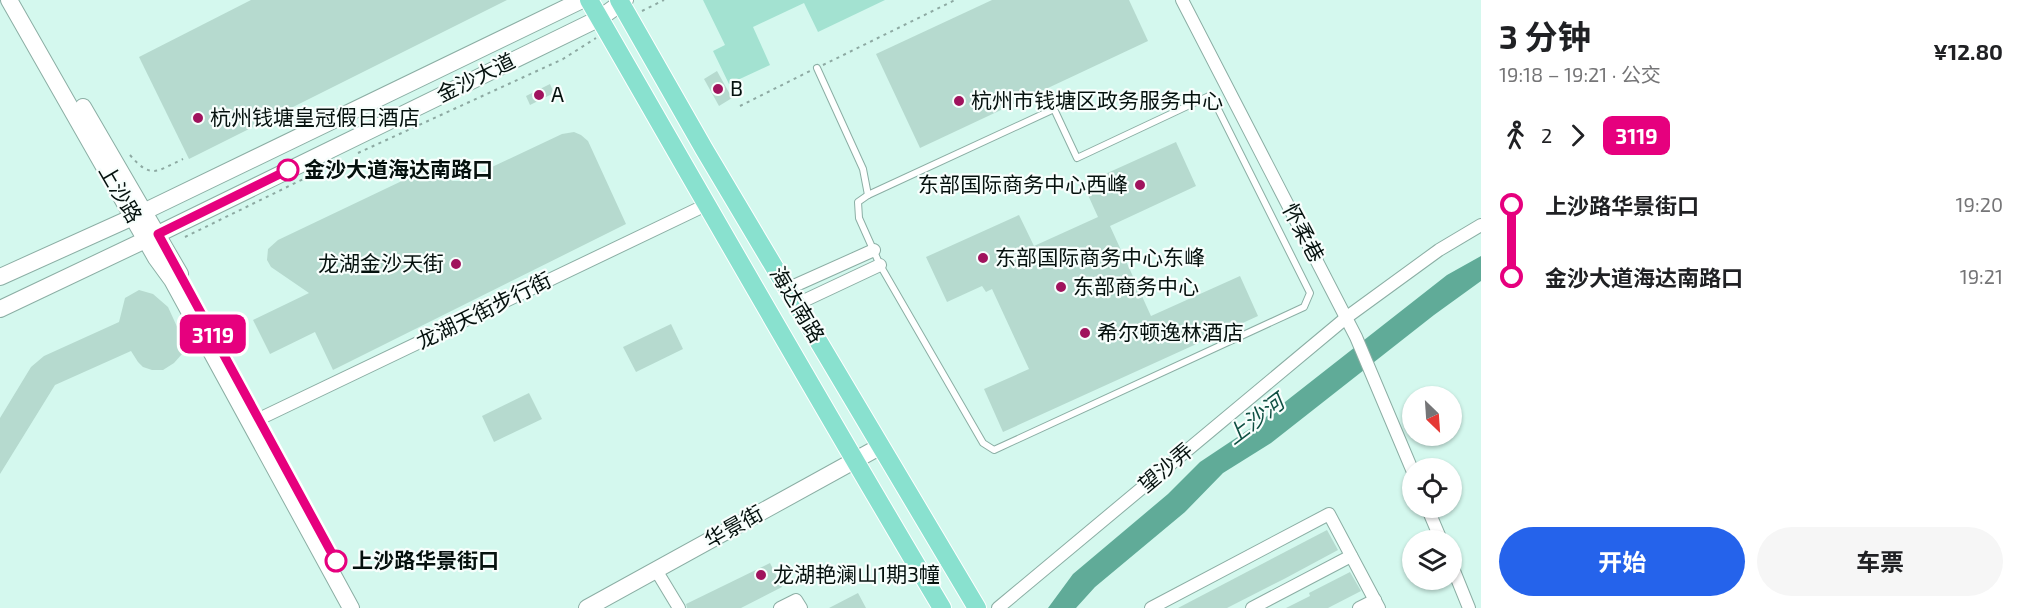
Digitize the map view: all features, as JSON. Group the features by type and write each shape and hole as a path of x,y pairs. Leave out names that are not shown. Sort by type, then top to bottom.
{"main road":[{"name":"海达南路","path":"589,0 854,461 942,608"},
{"name":"海达南路","path":"623,5 704,149 976,608"}],"street":[{"name":"上沙路","path":"9,0 259,419 362,608"},
{"name":"上沙路","path":"20,0 136,214"},
{"name":"金沙大道","path":"0,277 582,0"},
{"name":"怀柔巷","path":"1182,0 1347,317 1407,458"},
{"name":"金沙大道","path":"0,309 603,24 623,5"},
{"name":"龙湖天街步行街","path":"259,419 708,204"},
{"name":"望沙弄","path":"998,608 1347,317 1439,250 1481,225"},
{"name":"上沙路","path":"152,237 156,258 172,280 351,608"},
{"path":"792,296 874,250"},
{"path":"792,296 880,265"},
{"name":"华景街","path":"587,608 881,446"},
{"path":"1151,608 1329,514 1377,604 1359,608"},
{"path":"1252,608 1351,556"},
{"path":"656,570 679,608"},
{"path":"1462,590 1469,608"},
{"path":"780,608 796,600 801,608"}],"lane":[{"path":"817,68 862,170 868,195"},
{"path":"1211,95 1310,293 1304,307 994,450 983,442 880,265 859,218 858,202 868,195 1054,109 1077,158 1211,95"}],"path":[{"path":"623,5 664,0"},
{"path":"740,106 955,0"},
{"path":"352,155 563,59 603,24"},
{"path":"130,155 141,169 152,172 183,159"},
{"path":"186,237 312,177 342,160"}],"shaded area":[{"path":"703,0 885,0 818,32 804,3 753,27 770,65 729,84 713,51 725,45"},
{"path":"1481,256 1481,281 1271,443 1223,473 1185,512 1095,587 1076,608 1048,608 1073,574 1168,494 1200,462 1257,424 1447,275"}],"building":[{"path":"251,0 507,0 189,159 139,57"},
{"name":"杭州市钱塘区政务服务中心","path":"992,0 1129,0 1148,41 920,148 876,54"},
{"name":"B","path":"717,71 732,98 719,106 704,79"},
{"name":"A","path":"550,84 554,93 530,105 526,96"},
{"name":"龙湖金沙天街","path":"574,132 588,141 626,224 333,370 315,332 270,354 253,320 309,293 271,267 267,260 268,249 278,240 427,169 442,172 453,181 462,181 562,134"},
{"name":"东部商务中心","path":"1176,142 1196,186 1110,226 1151,316 1240,276 1258,316 1003,432 984,389 1029,369 992,289 986,292 982,286 947,302 926,257 1019,215 1034,246 1098,217 1083,184"},
{"path":"139,290 153,294 168,307 179,331 182,354 163,370 152,370 143,367 131,351 55,385 0,474 0,418 31,367 44,356 119,322 125,298"},
{"path":"671,324 683,349 636,372 623,347"},
{"path":"529,393 542,419 494,442 482,416"},
{"path":"1327,530 1338,550 1284,579 1227,608 1178,608"},
{"name":"龙湖艳澜山1期3幢","path":"770,563 782,587 741,608 687,608 686,604"},
{"path":"1350,572 1361,591 1328,608 1286,608 1310,596 1309,593"},
{"path":"858,593 866,608 829,608"}],"bus line":[{"name":"3119","path":"288,170 158,234 336,561"}],"place":[{"name":"B","path":"718,89"},
{"name":"A","path":"539,95"},
{"name":"杭州市钱塘区政务服务中心","path":"959,101"},
{"name":"杭州钱塘皇冠假日酒店","path":"198,118"},
{"name":"金沙大道海达南路口","path":"288,170"},
{"name":"东部国际商务中心西峰","path":"1140,185"},
{"name":"东部国际商务中心东峰","path":"983,258"},
{"name":"龙湖金沙天街","path":"456,264"},
{"name":"东部商务中心","path":"1061,287"},
{"name":"希尔顿逸林酒店","path":"1085,333"},
{"name":"上沙路华景街口","path":"336,561"},
{"name":"龙湖艳澜山1期3幢","path":"761,575"}],"water label":[{"name":"上沙河","path":"1255,419"}]}
